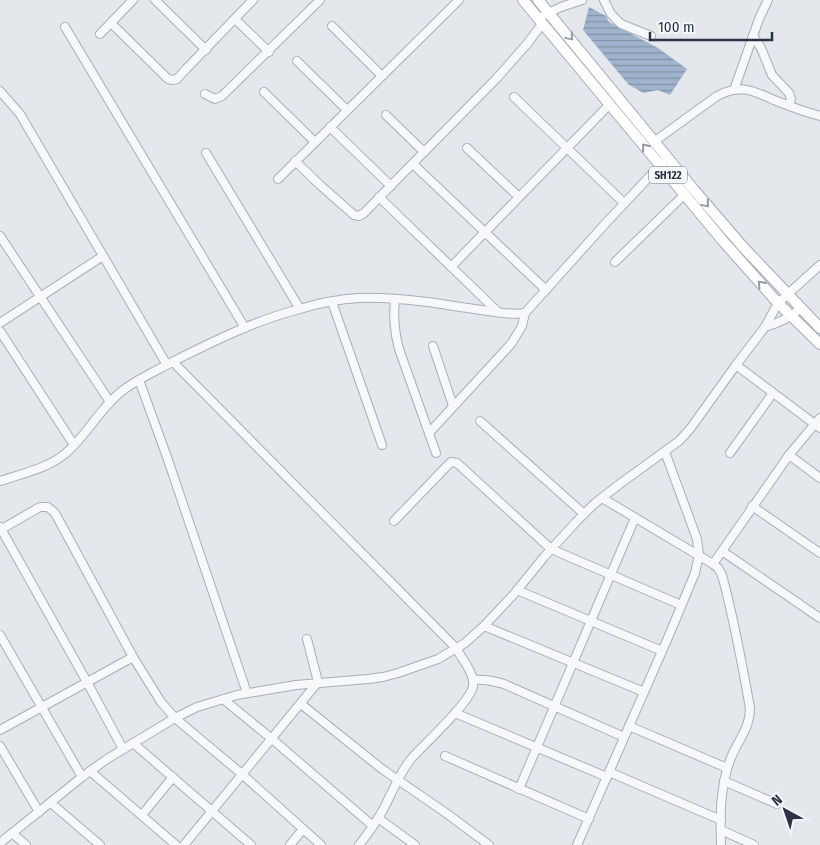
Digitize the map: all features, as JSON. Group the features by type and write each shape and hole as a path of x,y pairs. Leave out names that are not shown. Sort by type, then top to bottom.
{"main road":[{"name":"SH122","path":"523,0 722,241 778,303 820,344"},
{"name":"SH122","path":"538,0 743,247 819,326"}],"street":[{"path":"100,34 133,0"},
{"path":"155,0 206,50"},
{"path":"110,23 168,78 173,80 177,79 254,0"},
{"path":"205,94 215,99 222,96 320,0"},
{"path":"278,179 459,0"},
{"path":"295,161 354,215 359,216 496,79 527,44 540,21 549,13 582,0"},
{"path":"604,0 611,14 621,24 651,36"},
{"path":"734,90 768,0"},
{"path":"235,19 269,52"},
{"path":"332,26 382,76"},
{"path":"65,27 245,328"},
{"path":"753,36 761,48 772,75 789,93 791,99 789,105"},
{"path":"297,61 347,110"},
{"path":"655,141 717,96 734,90 753,90 820,116"},
{"path":"0,91 20,114 103,256 170,364 456,648 472,677 474,684 472,690 455,713 411,760 378,818 359,845"},
{"path":"264,92 315,142"},
{"path":"514,97 624,203"},
{"path":"451,267 610,104"},
{"path":"386,115 424,152"},
{"path":"330,127 391,186"},
{"path":"467,148 519,197"},
{"path":"206,153 300,309"},
{"path":"429,433 510,344 522,326 525,314 624,203 668,157"},
{"path":"413,164 546,290"},
{"path":"615,262 684,195"},
{"path":"379,198 498,312"},
{"path":"0,236 110,402"},
{"path":"0,323 103,256"},
{"path":"0,843 90,771 123,749 197,707 247,693 296,685 383,677 428,663 473,637 584,514 621,483 679,441 690,429 765,327 778,303 820,265"},
{"path":"0,481 60,458 74,445 110,402 139,380 192,352 245,328 300,309 357,298 427,302 525,314"},
{"path":"395,299 393,319 395,336 436,453"},
{"path":"332,302 382,445"},
{"path":"765,327 781,322 801,308"},
{"path":"0,331 74,445"},
{"path":"433,346 453,406"},
{"path":"713,564 789,455 818,423 736,365"},
{"path":"139,380 247,693"},
{"path":"730,453 773,393"},
{"path":"480,421 584,514"},
{"path":"577,845 662,651 694,573 699,555 695,533 665,452"},
{"path":"789,455 820,478"},
{"path":"394,521 451,462 456,463 551,549 681,605"},
{"path":"602,498 699,555 718,568 722,575 740,653 750,717 748,725 729,761 724,781 720,820 721,845"},
{"path":"752,506 820,553"},
{"path":"123,749 0,528 40,507 48,507 55,513 133,658 152,690 175,718 321,845"},
{"path":"519,789 635,518"},
{"path":"722,551 820,618"},
{"path":"517,590 662,651"},
{"path":"484,626 644,692"},
{"path":"0,635 82,777"},
{"path":"307,639 318,682"},
{"path":"0,730 133,658"},
{"path":"473,680 492,680 504,684 624,737"},
{"path":"184,845 318,682"},
{"path":"223,699 373,826"},
{"path":"301,704 369,759 446,812 489,845"},
{"path":"455,713 537,748 608,774 720,820"},
{"path":"629,726 728,768"},
{"path":"133,744 251,845"},
{"path":"0,746 39,812"},
{"path":"444,756 588,819"},
{"path":"90,771 176,845"},
{"path":"142,815 173,778"},
{"path":"724,781 777,804"},
{"path":"51,802 100,845"},
{"path":"378,818 415,845"},
{"path":"290,845 303,829"},
{"path":"721,830 754,845"},
{"path":"12,833 26,845"}],"water":[{"path":"589,7 606,16 609,22 658,48 687,69 670,95 658,90 643,93 628,84 583,30"}]}
